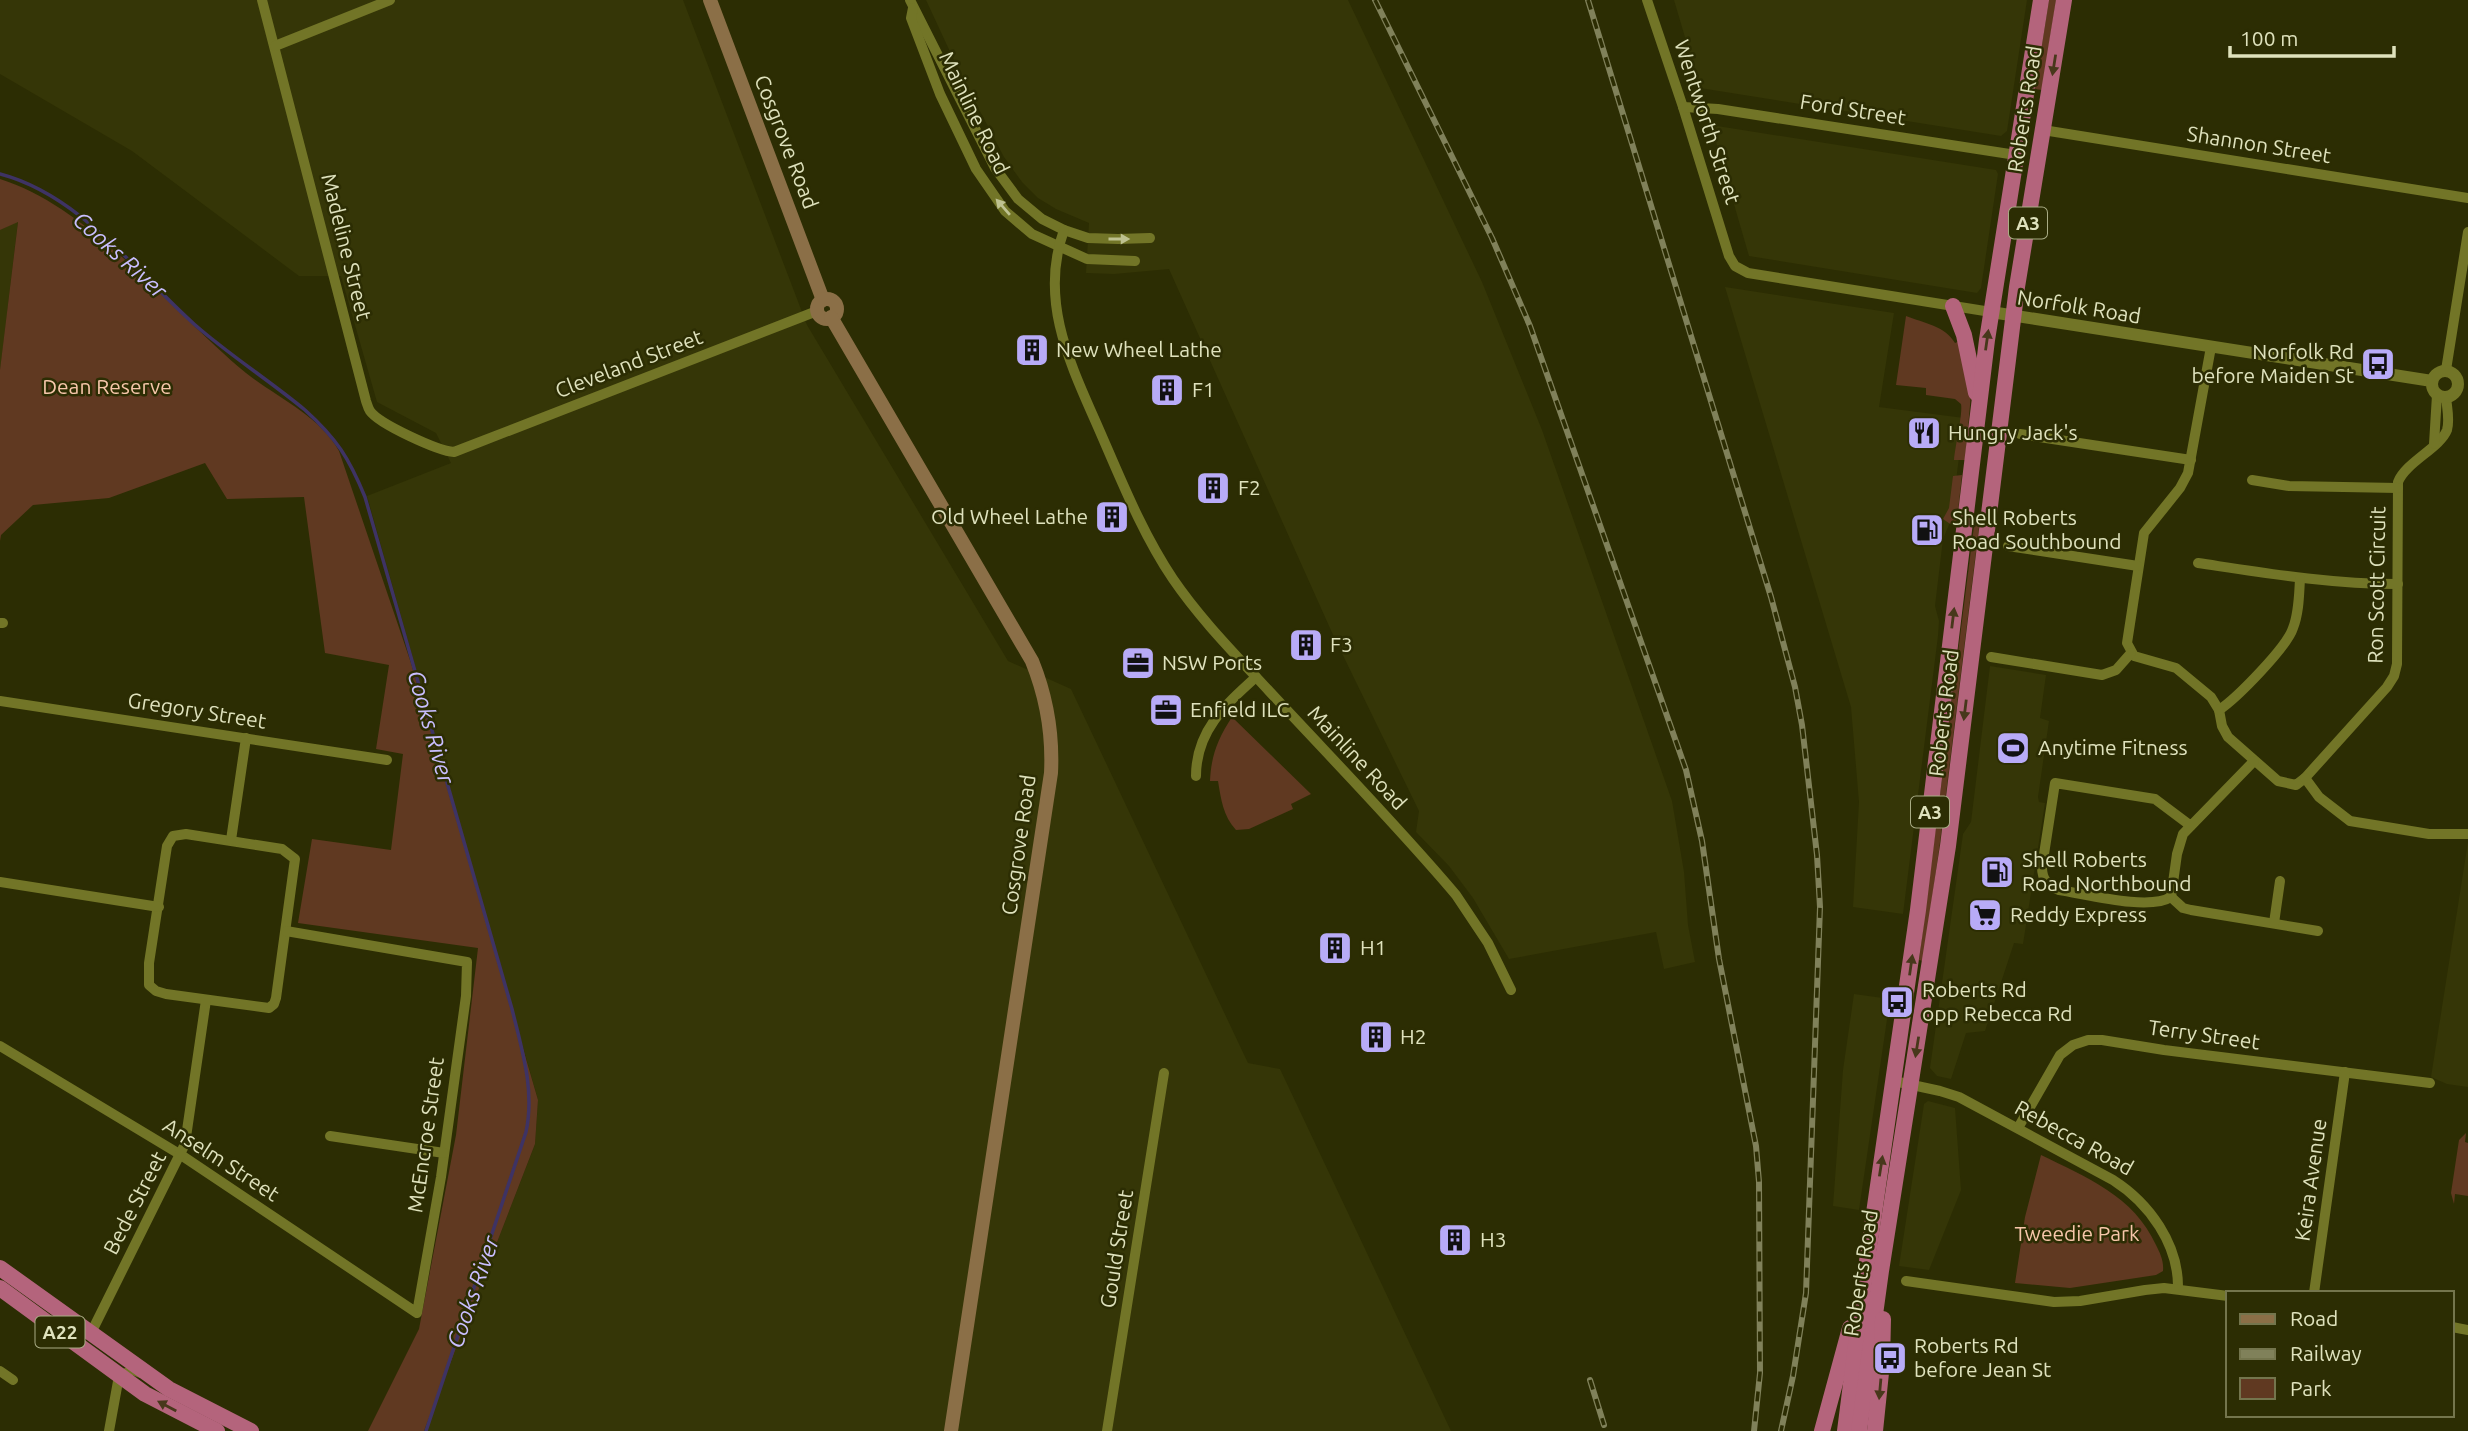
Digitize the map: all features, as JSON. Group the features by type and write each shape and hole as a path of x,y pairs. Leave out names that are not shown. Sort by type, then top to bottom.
{"highway":[{"name":"Roberts Road","path":"1845,1431 1921,884 1991,312 2041,0"},
{"name":"Roberts Road","path":"1859,1431 1881,1271 1954,802 2013,315 2064,0"},
{"path":"1952,306 1964,335 1979,405"},
{"name":"A22","path":"0,1268 169,1389 251,1431"},
{"path":"1875,1431 1882,1363 1881,1271"},
{"path":"1822,1431 1864,1282"},
{"name":"A22","path":"0,1288 145,1394 217,1431"},
{"path":"119,1376 124,1357"}],"main road":[{"name":"Cosgrove Road","path":"710,0 824,309 1032,661 1046,701 1051,732 1051,773 951,1431"}],"street":[{"name":"Madeline Street","path":"262,0 370,411 379,419 436,449 454,452"},
{"path":"275,46 390,0"},
{"name":"Wentworth Street","path":"1647,0 1729,256"},
{"name":"Mainline Road","path":"912,4 995,168 1018,199 1042,219 1088,238 1150,238"},
{"name":"Mainline Road","path":"912,4 911,18 940,94 976,169 1005,211 1032,234 1087,259 1136,261"},
{"name":"Ford Street","path":"1683,107 1718,108 2016,155"},
{"name":"Shannon Street","path":"2043,130 2468,198"},
{"name":"Mainline Road","path":"1064,230 1058,247 1054,288 1062,341 1137,514 1160,558 1202,618 1456,895 1488,943 1511,989"},
{"path":"2446,370 2468,232"},
{"name":"Norfolk Road","path":"1729,256 1735,266 1748,273 2431,381"},
{"name":"Cleveland Street","path":"454,452 824,309"},
{"path":"2211,347 2191,460 2183,483 2144,533 2127,647 2131,653 2143,660 2176,667 2211,697 2219,710 2224,731 2254,761 2284,783 2296,785 2305,778 2319,797 2350,821 2429,834 2468,834"},
{"path":"2446,370 2457,378 2463,387 2454,394 2442,396 2433,390 2431,381 2438,372 2446,370"},
{"name":"Ron Scott Circuit","path":"2305,778 2394,676 2397,664 2398,488 2400,477 2441,440 2447,430 2442,396"},
{"path":"2020,435 2191,460"},
{"path":"2252,480 2289,486 2398,488"},
{"path":"2008,546 2138,566"},
{"path":"2198,563 2300,579 2398,584"},
{"path":"2219,710 2238,696 2290,636 2295,623 2300,579"},
{"path":"1991,657 2107,674 2116,670 2131,653"},
{"path":"1196,776 1199,750 1210,724 1256,677"},
{"name":"Gregory Street","path":"0,701 387,760"},
{"path":"231,841 246,738"},
{"path":"2171,897 2183,834 2254,761"},
{"path":"2171,897 2161,902 2146,903 2059,890 2048,885 2042,872 2055,783 2155,799 2191,826"},
{"path":"186,834 231,841 282,849 295,859 276,998 271,1007 259,1008 156,991 149,985 149,964 167,846 173,836 186,834"},
{"path":"2274,923 2280,881"},
{"path":"0,882 159,907"},
{"path":"2171,897 2183,908 2191,911 2318,931"},
{"name":"McEncroe Street","path":"286,931 467,962 466,996 444,1153 417,1313"},
{"name":"Bede Street","path":"91,1333 185,1144 206,1000"},
{"name":"Terry Street","path":"2018,1128 2060,1055 2073,1045 2088,1040 2430,1083"},
{"name":"Anselm Street","path":"0,1046 181,1155 417,1313"},
{"name":"Keira Avenue","path":"2314,1291 2345,1072"},
{"name":"Gould Street","path":"1107,1431 1164,1073"},
{"name":"Rebecca Road","path":"1894,1081 1959,1097 2113,1180 2137,1198 2152,1215 2175,1261 2178,1289"},
{"path":"330,1136 444,1153"},
{"path":"1906,1281 2054,1302 2080,1301 2145,1290 2178,1289 2226,1296"},
{"path":"109,1431 119,1376 133,1370 151,1377"},
{"path":"0,1371 13,1380"}],"shaded area":[{"path":"0,0 683,0 807,325 1008,661 1071,689 1248,1063 1280,1069 1451,1431 424,1431 535,1144 538,1100 367,496 451,463 436,433 377,402 341,276 299,276 132,151 0,74"},
{"path":"926,0 1348,0 1482,282 1542,430 1672,801 1695,962 1664,969 1656,932 1509,959 1473,898 1449,866 1416,832 1419,811 1334,637 1169,269 1114,274 1086,273 1089,223 1038,198 1022,182 1004,157"},
{"path":"1674,0 2027,0 2007,131 2001,136 1700,88"},
{"path":"1711,125 1996,170 1998,174 1981,288 1977,293 1749,256"},
{"path":"18,221 0,372 0,230"},
{"path":"1725,287 1894,313 1879,407 1964,418 1951,520 1943,539 1935,606 1939,621 1938,636 1903,914 1853,907 1859,802 1851,707"},
{"path":"1990,666 2046,675 2040,718 2049,721 2038,797 2039,802 2045,803 2023,944 2014,943 1985,1031 1966,1033 1951,1079 1937,1076 1930,1068 1963,834 1971,822"},
{"path":"2468,842 2468,1087 2447,1084 2431,1077"},
{"path":"1854,994 1890,999 1859,1210 1833,1206 1843,1070"},
{"path":"1928,1101 1955,1108 1961,1190 1929,1270 1899,1266 1924,1104"}],"green space":[{"path":"2049,0 2056,0 2042,90 2035,89"},
{"name":"Dean Reserve","path":"0,179 34,193 99,237 246,373 321,427 339,451 411,663 538,1100 535,1144 424,1431 368,1431 419,1329 456,1135 478,948 298,923 312,839 391,850 403,754 376,749 389,665 325,653 304,497 227,499 205,463 109,498 33,505 1,535 0,541 0,370 18,222 0,230"},
{"path":"1906,316 1940,329 1955,343 1962,340 1971,394 1965,460 1954,460 1961,404 1955,399 1926,395 1926,388 1896,385"},
{"path":"1962,475 1956,528 1943,519 1949,508 1953,476"},
{"path":"1975,518 1980,519 1923,961 1919,960"},
{"path":"1232,717 1311,794 1291,804 1293,809 1249,829 1236,830 1223,807 1218,781 1210,781 1216,748"},
{"path":"2466,1133 2468,1196 2455,1194 2454,1204 2451,1193 2459,1140"},
{"name":"Tweedie Park","path":"2041,1155 2091,1180 2135,1213 2147,1228 2157,1248 2163,1271 2156,1275 2070,1288 2015,1283 2025,1217"}],"waterway":[{"name":"Cooks River","path":"0,174 29,184 81,217 194,324 305,410 326,430 341,450 365,497 512,1009 528,1085 526,1132 426,1431"}],"railway":[{"path":"1375,0 1492,238 1530,326 1686,770 1702,841 1719,959 1756,1146 1759,1182 1760,1373 1754,1431"},
{"path":"1588,0 1771,597 1795,687 1802,725 1817,855 1820,907 1806,1293 1781,1431"},
{"path":"1590,1380 1604,1425"}],"place":[{"name":"New Wheel Lathe","path":"1032,350"},
{"name":"Norfolk Rd before Maiden St","path":"2378,364"},
{"name":"F1","path":"1167,390"},
{"name":"Hungry Jack's","path":"1924,433"},
{"name":"F2","path":"1213,488"},
{"name":"Old Wheel Lathe","path":"1112,517"},
{"name":"Shell Roberts Road Southbound","path":"1927,530"},
{"name":"F3","path":"1306,645"},
{"name":"NSW Ports","path":"1138,663"},
{"name":"Enfield ILC","path":"1166,710"},
{"name":"Anytime Fitness","path":"2013,748"},
{"name":"Shell Roberts Road Northbound","path":"1997,872"},
{"name":"Reddy Express","path":"1985,915"},
{"name":"H1","path":"1335,948"},
{"name":"Roberts Rd opp Rebecca Rd","path":"1897,1002"},
{"name":"H2","path":"1376,1037"},
{"name":"H3","path":"1455,1240"},
{"name":"Roberts Rd before Jean St","path":"1890,1358"}]}
